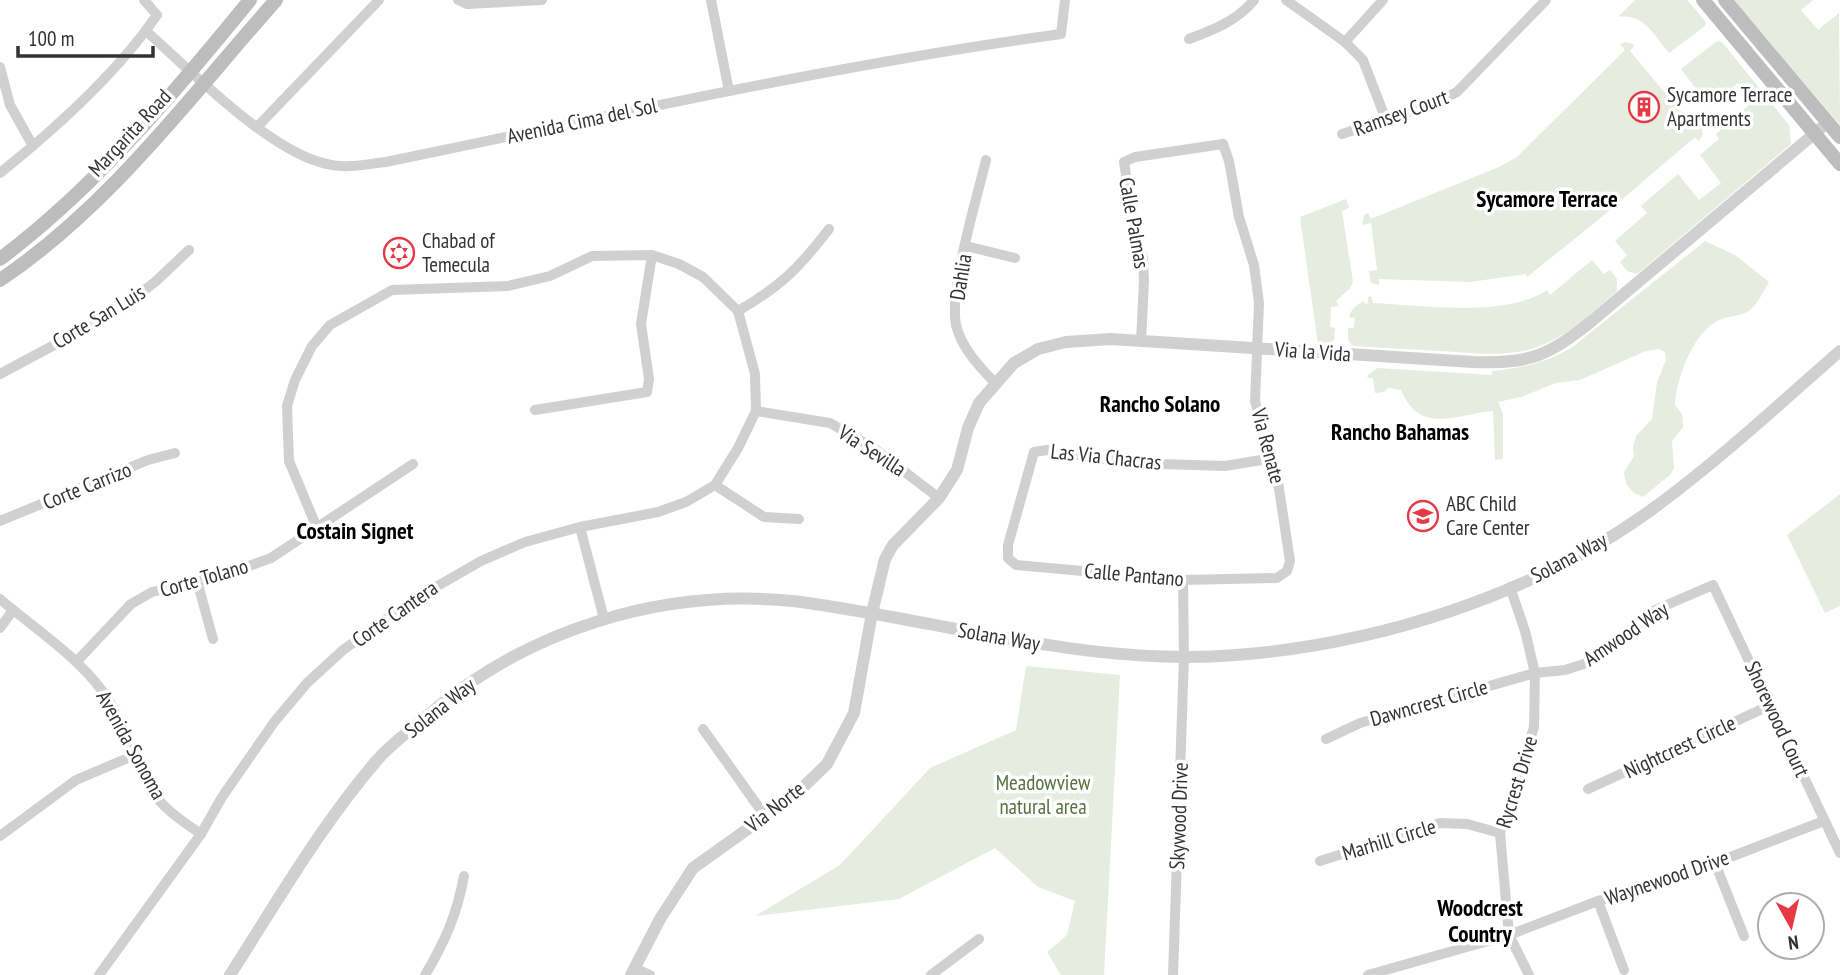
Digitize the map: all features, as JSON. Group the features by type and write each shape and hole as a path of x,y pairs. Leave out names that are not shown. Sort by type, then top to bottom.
{"main road":[{"name":"Margarita Road","path":"0,259 55,215 105,168 250,0"},
{"name":"Margarita Road","path":"0,280 62,232 113,184 276,0"},
{"path":"1703,0 1840,164"},
{"path":"1725,0 1840,137"}],"street":[{"path":"0,173 82,101 146,31 157,15 144,0"},
{"path":"257,127 379,0"},
{"path":"458,0 467,4 542,0"},
{"path":"711,0 729,92"},
{"name":"Avenida Cima del Sol","path":"146,31 257,127 298,154 327,164 353,166 386,162 729,92 976,46 1061,34 1065,0"},
{"path":"1189,39 1224,25 1248,8 1254,0"},
{"path":"1286,0 1345,42 1363,60 1386,120"},
{"path":"1345,42 1383,0"},
{"name":"Ramsey Court","path":"1342,134 1427,106 1457,92 1546,0"},
{"path":"0,67 10,106 33,146"},
{"name":"Via la Vida","path":"872,613 885,559 893,545 939,498 957,470 968,428 979,403 1014,363 1038,349 1066,342 1111,339 1482,362 1520,361 1536,357 1565,342 1593,320 1828,123"},
{"name":"Via Renate","path":"1223,144 1229,160 1239,217 1254,265 1259,303 1255,401 1273,458 1290,561 1287,571 1277,578"},
{"name":"Calle Palmas","path":"1141,342 1143,258 1135,234 1124,162 1223,144"},
{"name":"Dahlia","path":"986,160 958,282 956,324 972,360 995,383"},
{"path":"317,528 289,461 287,406 295,380 312,346 330,326 392,290 509,286 550,276 592,256 652,254 679,264 702,277 738,311 778,285 802,263 829,229"},
{"path":"966,246 1015,258"},
{"name":"Corte San Luis","path":"0,374 114,313 155,282 190,250"},
{"path":"535,410 647,392 649,379 641,324 652,254"},
{"name":"Corte Cantera","path":"99,975 201,834 222,797 275,721 307,683 343,650 408,603 481,561 525,542 580,527 658,512 686,502 715,485 738,448 756,411 755,374 738,311"},
{"name":"Solana Way","path":"230,975 349,794 382,754 449,697 499,664 551,637 604,619 682,603 741,600 790,601 872,613 1023,642 1114,655 1235,655 1284,650 1376,633 1451,611 1558,566 1643,516 1683,486 1840,351"},
{"name":"Via Sevilla","path":"756,411 830,423 872,447 939,498"},
{"name":"Las Via Chacras","path":"1008,545 1034,452 1046,450 1127,463 1225,466 1273,458"},
{"name":"Corte Carrizo","path":"0,522 148,460 175,453"},
{"name":"Corte Tolano","path":"78,660 131,604 152,592 221,576 271,558 413,464"},
{"path":"715,485 764,517 799,519"},
{"path":"580,527 604,619"},
{"name":"Calle Pantano","path":"1008,545 1008,558 1016,565 1184,580 1277,578"},
{"name":"Skywood Drive","path":"1173,975 1184,657 1184,580"},
{"path":"197,581 213,639"},
{"name":"Amwood Way","path":"1535,673 1565,670 1590,662 1655,610 1713,585"},
{"name":"Shorewood Court","path":"1713,585 1840,853"},
{"name":"Rycrest Drive","path":"1510,587 1525,631 1535,673 1534,727 1500,833 1510,935 1529,975"},
{"name":"Avenida Sonoma","path":"0,599 53,644 78,660 114,708 150,789 174,816 201,834"},
{"path":"0,628 13,610"},
{"name":"Via Norte","path":"633,971 660,919 693,868 794,796 827,764 854,713 872,613"},
{"name":"Dawncrest Circle","path":"1325,739 1360,723 1535,673"},
{"name":"Nightcrest Circle","path":"1588,789 1771,705"},
{"path":"703,729 765,816"},
{"path":"0,836 76,780 135,755"},
{"name":"Waynewood Drive","path":"1368,975 1510,935 1598,901 1715,863 1824,821"},
{"name":"Marhill Circle","path":"1320,861 1440,823 1467,824 1500,833"},
{"path":"1715,863 1744,936"},
{"path":"425,975 443,945 458,907 464,876"},
{"path":"1598,901 1624,970"},
{"path":"931,975 979,939"},
{"path":"633,971 650,975"}],"green space":[{"path":"1635,0 1687,0 1706,22 1705,26 1669,53 1642,22 1635,18 1618,17"},
{"path":"1734,0 1813,0 1801,10 1818,30 1839,13 1840,125"},
{"path":"1717,41 1722,42 1789,125 1791,144 1637,274 1627,271 1620,262 1627,255 1615,241 1647,213 1641,206 1678,174 1699,200 1721,183 1700,155 1719,139 1716,134 1752,102 1738,83 1709,106 1681,69"},
{"path":"1620,44 1633,44 1630,51 1696,130 1701,127 1703,134 1699,141 1695,137 1527,277 1526,274 1470,282 1379,279 1379,285 1371,283 1369,271 1377,270 1371,223 1362,225 1364,215 1368,213 1371,219 1499,167 1517,157 1625,50"},
{"path":"1346,199 1349,208 1342,211 1353,282 1336,301 1339,306 1331,307 1330,327 1335,328 1334,340 1328,344 1318,344 1300,217"},
{"path":"1705,241 1735,255 1769,282 1750,310 1719,320 1701,335 1694,345 1676,394 1675,405 1682,414 1683,427 1672,441 1674,468 1670,475 1643,497 1634,493 1626,484 1624,472 1634,456 1636,436 1652,419 1657,382 1666,360 1665,352 1659,349 1646,351 1580,380 1556,383 1521,397 1498,402 1503,414 1503,459 1495,460 1493,411 1453,418 1429,418 1418,413 1409,404 1401,390 1388,388 1384,392 1375,393 1373,378 1367,376 1377,368 1492,375 1492,371 1552,358 1571,348"},
{"path":"1592,260 1604,274 1610,270 1617,279 1617,291 1584,320 1534,348 1480,354 1353,346 1348,340 1348,328 1354,328 1355,318 1349,317 1351,312 1361,302 1368,303 1368,297 1371,296 1373,303 1438,307 1509,304 1530,299 1547,290 1550,295"},
{"path":"1840,494 1840,606 1825,613 1787,535"},
{"name":"Meadowview natural area","path":"1026,666 1120,675 1104,975 1061,975 1047,952 1067,935 1075,901 1038,887 995,848 899,899 755,916 840,865 930,768 1016,730"}],"place":[{"name":"Sycamore Terrace Apartments","path":"1644,107"},
{"name":"Chabad of Temecula","path":"399,253"},
{"name":"ABC Child Care Center","path":"1423,516"}],"district":[{"name":"Sycamore Terrace","path":"1547,199"},
{"name":"Rancho Solano","path":"1160,404"},
{"name":"Rancho Bahamas","path":"1400,432"},
{"name":"Costain Signet","path":"355,531"},
{"name":"Woodcrest Country","path":"1480,921"}]}
